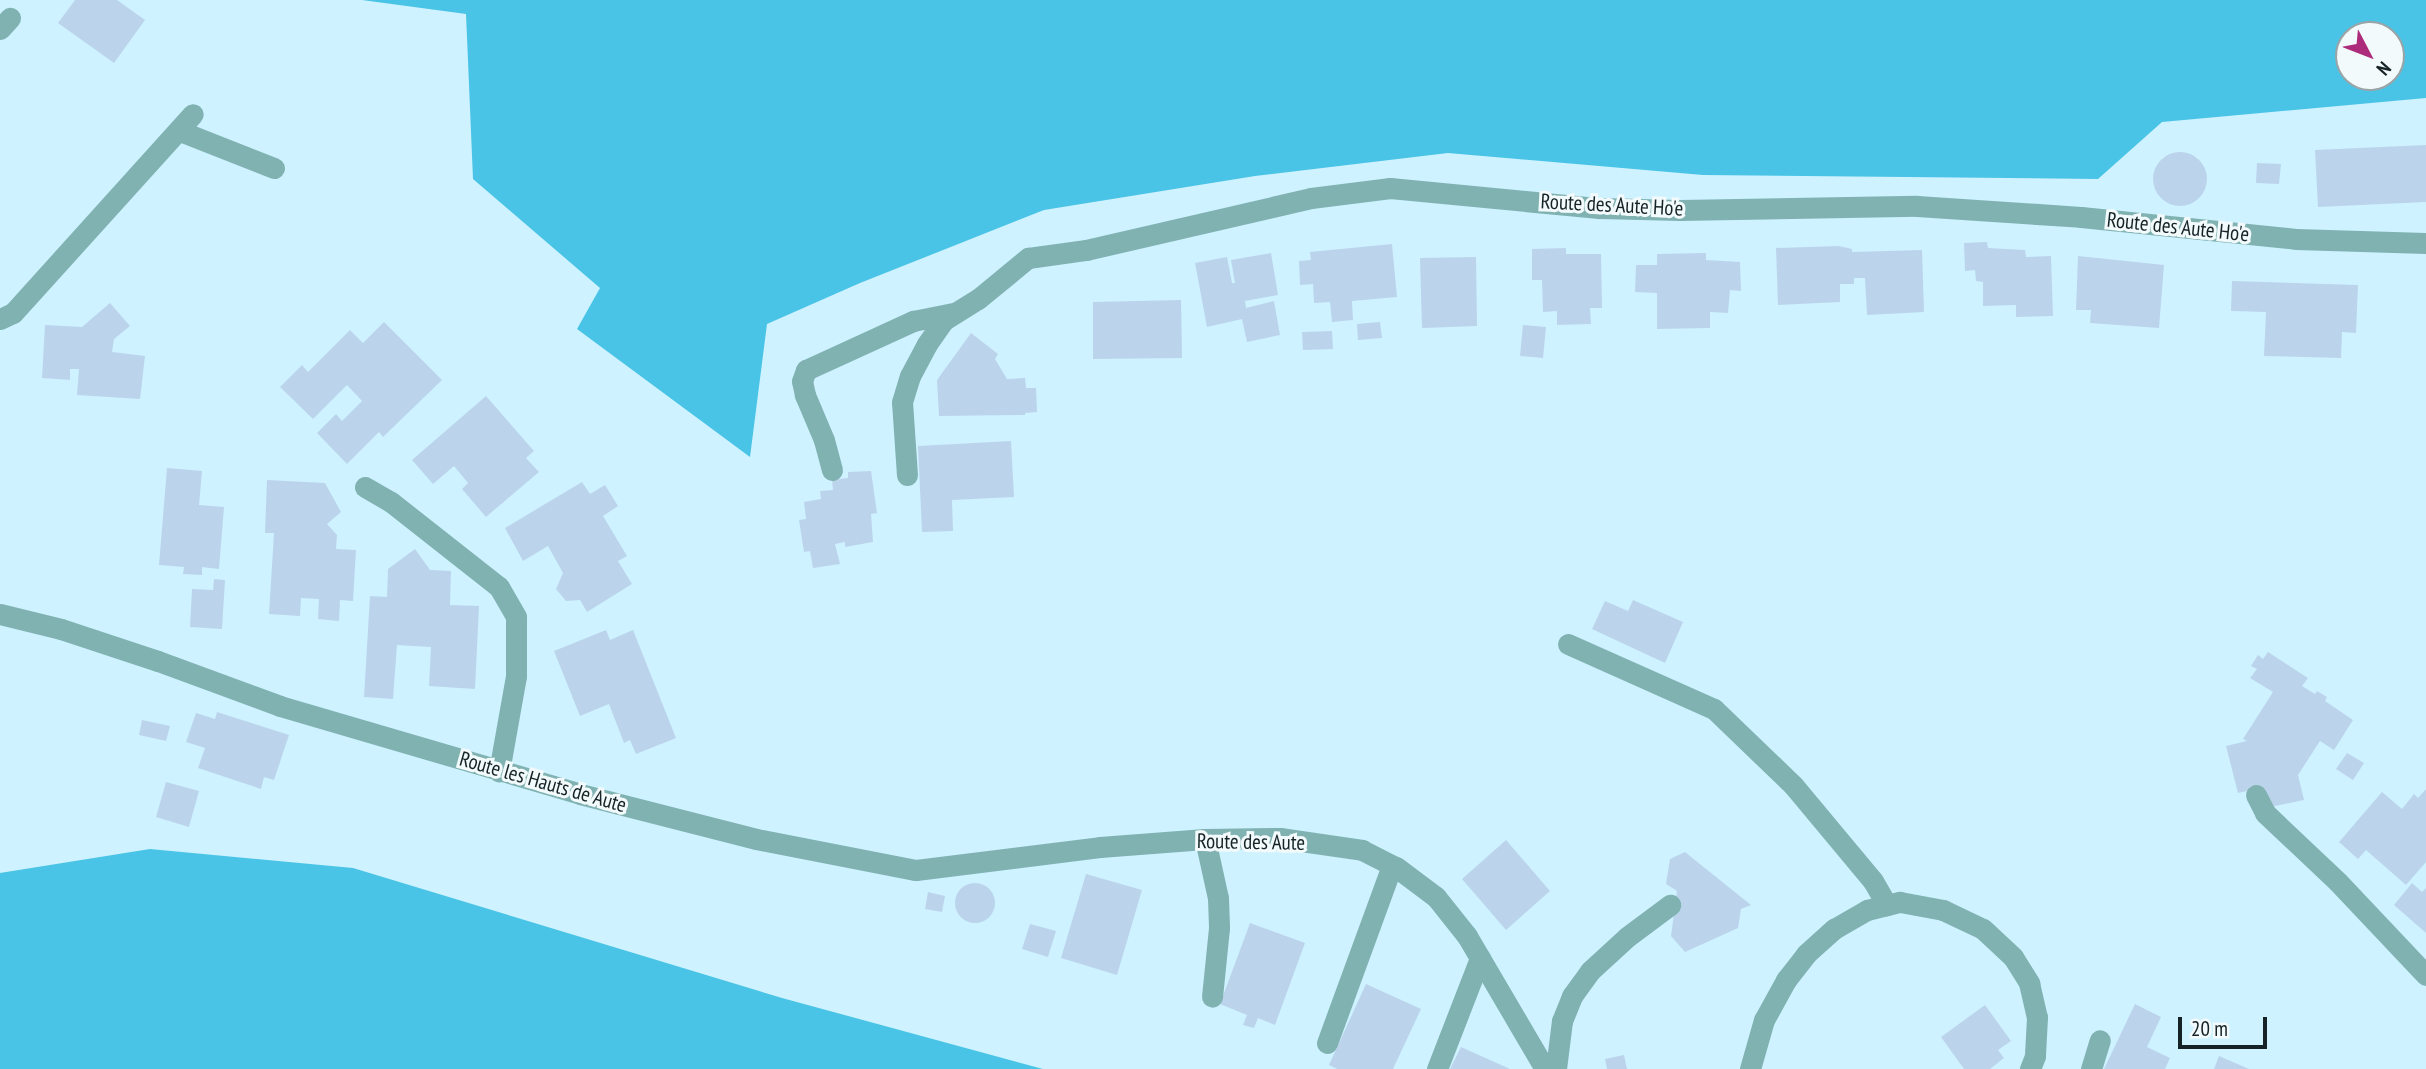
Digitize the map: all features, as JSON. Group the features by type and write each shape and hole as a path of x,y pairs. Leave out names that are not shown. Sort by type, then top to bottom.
{"street":[{"path":"0,319 13,313 186,123 274,168"},
{"name":"Route des Aute Ho'e","path":"907,475 902,402 911,376 944,320 1028,258 1086,250 1311,198 1390,188 1599,208 1970,209 2296,239 2426,243"},
{"path":"832,470 824,440 805,395 802,381 806,370 913,321 958,312"},
{"path":"365,486 391,502 499,587 516,617 516,676 499,771"},
{"name":"Route les Hauts de Aute","path":"0,614 61,629 280,706 499,771 756,839 916,870 1100,847"},
{"path":"1568,645 1714,709 1793,785 1873,881 1888,905"},
{"path":"2256,795 2264,813 2338,882 2426,975"},
{"name":"Route des Aute","path":"1100,847 1205,839 1280,838 1362,850 1392,865 1436,897 1480,958 1545,1069"},
{"path":"1205,839 1218,898 1219,928 1212,997"},
{"path":"1327,1042 1392,865"},
{"path":"1749,1069 1764,1020 1786,980 1806,954 1834,929 1867,909 1900,902 1943,910 1983,929 2013,957 2029,984 2037,1017 2035,1056 2030,1069"},
{"path":"1556,1069 1562,1021 1572,996 1590,971 1627,937 1670,905"},
{"path":"1437,1069 1480,958"},
{"path":"2091,1069 2100,1040"}],"shaded area":[{"path":"362,0 2426,0 2426,98 2162,122 2098,179 1703,175 1448,153 1255,176 1044,210 860,283 767,324 750,457 577,329 600,288 473,179 466,14"},
{"path":"150,849 353,868 782,998 1043,1069 0,1069 0,873"}],"building":[{"path":"75,0 117,0 145,20 114,63 58,23"},
{"path":"2426,145 2426,202 2318,207 2315,150"},
{"path":"2180,152 2199,160 2207,179 2199,198 2180,206 2161,198 2153,179 2161,160"},
{"path":"2257,163 2281,164 2279,184 2256,183"},
{"path":"1987,242 1988,248 2025,250 2026,257 2051,256 2053,316 2016,317 2016,305 1983,306 1983,282 1976,281 1975,270 1965,271 1964,243"},
{"path":"1392,244 1397,297 1352,301 1353,320 1332,322 1330,302 1314,303 1313,284 1300,285 1299,261 1311,260 1310,252"},
{"path":"1839,246 1852,249 1852,252 1922,250 1924,312 1867,315 1865,278 1854,278 1854,284 1840,284 1840,302 1778,305 1776,248"},
{"path":"1566,248 1566,254 1601,254 1602,308 1590,308 1591,324 1557,325 1557,311 1543,312 1542,280 1532,280 1532,249"},
{"path":"1271,253 1278,295 1245,301 1246,308 1274,301 1280,335 1247,342 1242,319 1207,327 1195,263 1227,257 1232,283 1235,283 1231,260"},
{"path":"1706,253 1706,260 1740,262 1741,291 1730,290 1728,313 1710,312 1710,328 1657,329 1657,293 1635,292 1636,265 1657,265 1657,254"},
{"path":"2078,256 2164,265 2159,328 2090,323 2091,310 2076,310"},
{"path":"1476,257 1477,326 1422,328 1420,258"},
{"path":"2232,281 2358,285 2356,333 2342,332 2341,358 2264,356 2266,312 2231,311"},
{"path":"1181,300 1182,358 1093,359 1093,302"},
{"path":"110,303 130,326 114,339 112,352 145,356 140,399 77,395 79,369 70,369 70,380 42,378 45,325 82,327"},
{"path":"384,322 442,380 383,437 379,432 347,464 317,433 336,414 342,421 362,401 347,385 313,419 280,387 302,365 308,372 350,330 363,343"},
{"path":"1380,322 1382,338 1358,340 1357,324"},
{"path":"1523,325 1546,327 1543,358 1520,356"},
{"path":"1332,331 1333,349 1303,350 1302,332"},
{"path":"971,333 998,354 995,359 1007,379 1025,378 1026,388 1036,388 1037,412 1025,415 939,416 937,380"},
{"path":"486,396 534,451 526,458 539,472 486,517 462,489 468,483 454,466 433,484 412,460"},
{"path":"1011,441 1014,497 952,500 953,531 922,532 918,446"},
{"path":"167,468 202,471 199,505 224,507 219,569 202,567 202,575 183,574 184,567 159,565"},
{"path":"871,471 877,513 871,514 873,542 845,547 845,542 835,544 840,564 813,568 810,551 804,552 799,520 806,519 804,502 821,499 820,491 833,490 832,480 848,478 848,472"},
{"path":"267,480 325,483 341,512 327,524 337,535 336,549 356,550 353,601 340,600 339,621 318,619 319,599 301,598 300,616 269,614 274,533 265,533"},
{"path":"582,482 590,494 605,485 618,506 603,516 627,556 618,561 632,584 587,612 580,600 566,601 556,589 563,573 548,546 523,561 505,528"},
{"path":"415,549 430,570 451,571 450,605 479,606 475,689 429,686 431,647 397,645 393,699 364,697 370,596 387,597 388,569"},
{"path":"214,579 225,580 222,629 190,627 192,589 213,590"},
{"path":"1633,600 1683,622 1665,663 1592,629 1605,601 1628,611"},
{"path":"606,630 610,640 633,630 676,738 636,754 630,740 624,743 609,704 580,716 554,651"},
{"path":"2268,652 2308,678 2302,686 2327,697 2325,701 2353,720 2334,750 2320,741 2298,775 2304,800 2266,808 2261,788 2238,793 2226,746 2247,741 2243,739 2273,692 2250,678 2257,669 2251,666 2258,655 2263,659"},
{"path":"217,712 289,735 274,780 264,777 261,789 198,768 205,748 186,742 196,713 215,719"},
{"path":"142,720 170,726 166,741 139,735"},
{"path":"2347,753 2364,763 2353,780 2336,769"},
{"path":"166,782 199,791 189,827 156,817"},
{"path":"2426,789 2426,862 2406,885 2366,850 2358,859 2339,842 2382,792 2402,809 2414,794 2418,798"},
{"path":"1506,840 1550,891 1506,930 1462,879"},
{"path":"1685,852 1751,905 1741,909 1738,928 1685,952 1671,936 1677,891 1666,884 1670,859"},
{"path":"1086,874 1142,890 1117,975 1061,958"},
{"path":"975,883 989,889 995,903 989,917 975,923 961,917 955,903 961,889"},
{"path":"2412,883 2422,892 2426,888 2426,933 2394,905"},
{"path":"928,892 945,896 942,912 925,909"},
{"path":"1250,923 1305,943 1275,1025 1258,1018 1254,1028 1243,1025 1247,1015 1220,1004"},
{"path":"1030,924 1056,931 1048,957 1022,949"},
{"path":"1366,984 1421,1009 1393,1069 1337,1069 1329,1065"},
{"path":"2135,1004 2161,1017 2147,1047 2170,1058 2165,1069 2104,1069"},
{"path":"1985,1005 2011,1041 1998,1050 2004,1058 1990,1069 1964,1069 1941,1037"},
{"path":"1461,1047 1510,1069 1450,1069"},
{"path":"1624,1055 1627,1069 1607,1069 1605,1059"},
{"path":"2219,1056 2249,1069 2214,1069"}]}
